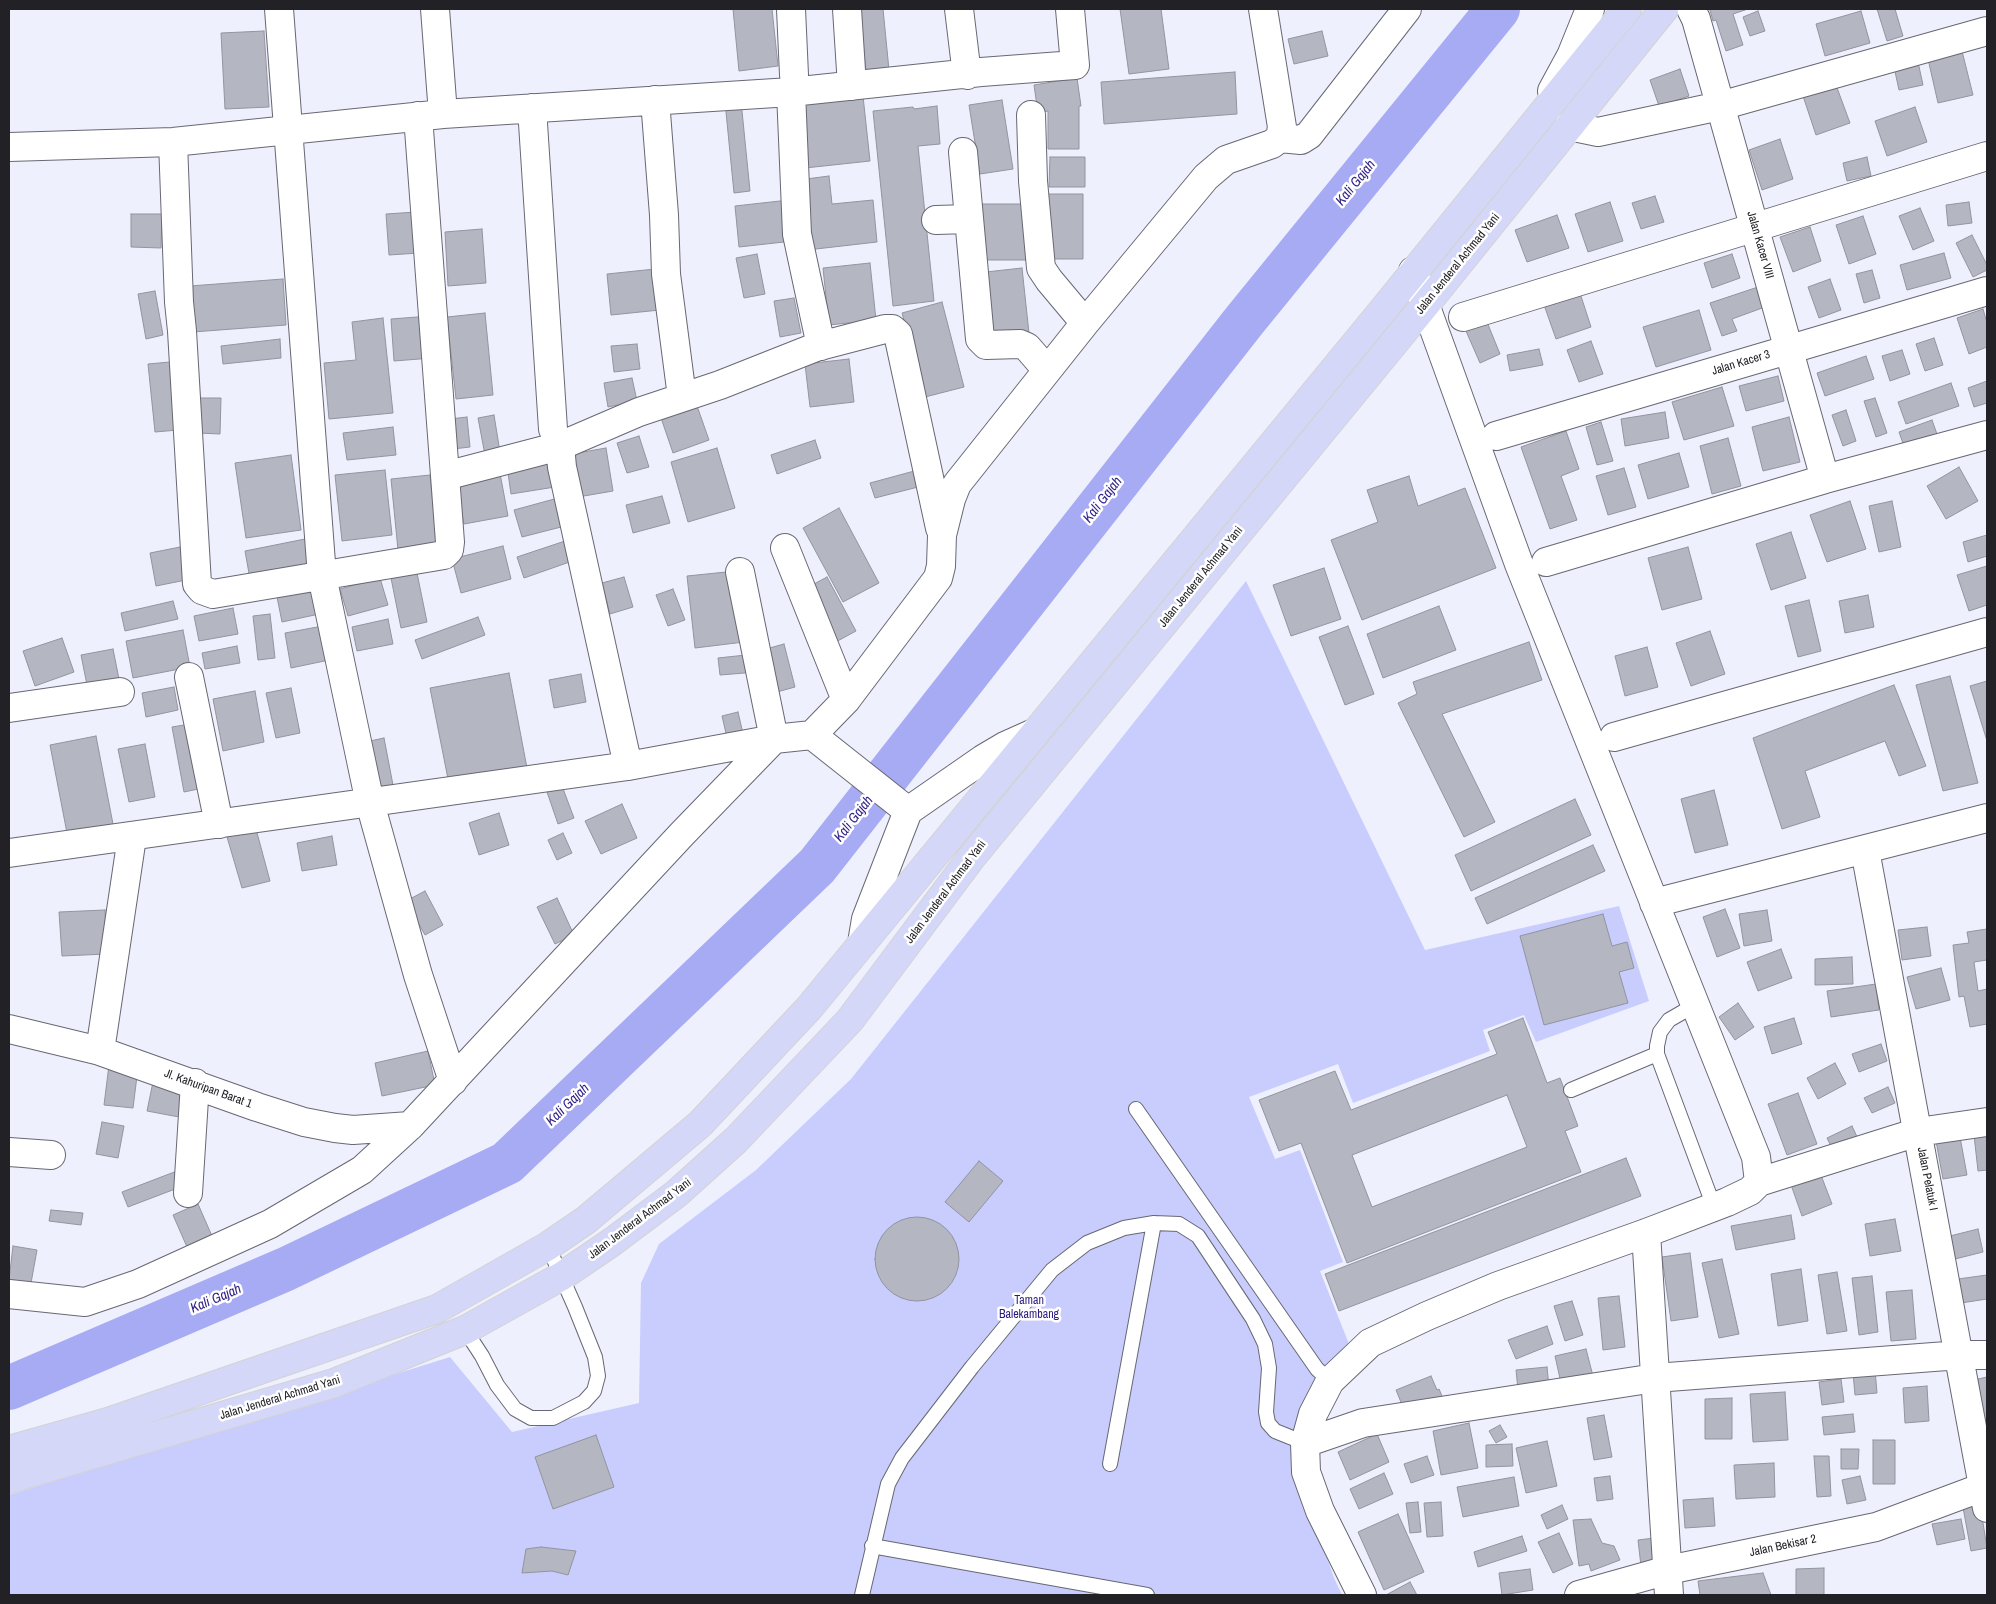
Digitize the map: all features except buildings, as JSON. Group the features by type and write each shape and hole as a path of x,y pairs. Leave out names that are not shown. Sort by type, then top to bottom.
{"main road":[{"path":"9,1450 108,1422 437,1309 548,1246 586,1220 700,1124 809,1008 1371,325 1627,9"},
{"name":"Jalan Jenderal Achmad Yani","path":"9,1479 334,1383 465,1330 562,1276 612,1242 676,1194 736,1140 850,1020 971,858 1426,304 1664,9"},
{"path":"1052,712 1075,731"}],"street":[{"path":"279,9 322,576 370,803 418,976 453,1081"},
{"path":"173,142 179,302 197,584 202,590 213,594 444,554 449,550 450,542 431,115 436,9"},
{"path":"791,9 797,234 821,346"},
{"path":"847,9 852,86"},
{"path":"959,9 967,75"},
{"path":"9,147 173,142 431,115 655,100 793,83 852,86 1075,65 1070,9"},
{"path":"821,742 846,700 938,578 941,566 942,534 950,499 957,484 1085,323 1215,168 1226,160 1272,144 1280,138 1282,127 1263,9"},
{"path":"1280,138 1294,141 1301,140 1309,135 1407,9"},
{"path":"1536,122 1571,56 1590,9"},
{"name":"Jalan Kacer VIII","path":"1695,10 1720,106 1825,479"},
{"path":"1569,126 1598,132 1720,106 1987,31"},
{"path":"655,100 667,284 682,397"},
{"path":"532,108 556,438 628,766"},
{"path":"1031,115 1033,181 1041,268 1085,323"},
{"path":"963,152 980,339 986,345 1020,344 1027,347 1047,370"},
{"path":"1463,317 1987,156"},
{"path":"936,220 968,219"},
{"path":"1413,271 1519,564 1756,1157 1759,1182"},
{"name":"Jalan Kacer 3","path":"1496,436 1788,348 1987,292"},
{"path":"446,476 720,385 821,346 884,329 892,329 898,334 942,534"},
{"path":"1546,562 1825,479 1987,436"},
{"path":"785,548 846,700"},
{"path":"740,572 774,739"},
{"path":"1614,737 1987,632"},
{"path":"189,677 219,824"},
{"path":"9,708 120,692"},
{"path":"862,943 866,919 902,806 1005,746 1034,733"},
{"path":"9,1294 85,1302 138,1284 270,1224 362,1170 410,1126 682,834 774,739"},
{"path":"9,852 132,837 628,766 774,739 821,742 902,806"},
{"path":"1654,903 1987,818"},
{"path":"100,1051 132,837"},
{"name":"Jalan Pelatuk I","path":"1865,850 1985,1498"},
{"name":"Jl. Kahuripan Barat 1","path":"14,1029 100,1051 282,1115 336,1128 371,1130 410,1126"},
{"path":"188,1193 195,1083"},
{"path":"1362,1595 1320,1511 1306,1472 1305,1443 1313,1414 1330,1381 1370,1343 1498,1286 1714,1207 1750,1191 1759,1182 1918,1132 1987,1122"},
{"path":"9,1152 51,1155"},
{"path":"1646,1233 1668,1582"},
{"path":"1305,1443 1363,1424 1656,1378 1960,1355 1987,1355"},
{"name":"Jalan Bekisar 2","path":"1579,1595 1668,1582 1985,1498"}],"lane":[{"path":"1695,1005 1669,1020 1660,1032 1657,1054 1714,1207"},
{"path":"1571,1090 1657,1054"},
{"path":"1136,1109 1317,1369 1330,1381"},
{"path":"862,1595 888,1484 902,1458 972,1367 1052,1270 1086,1243 1124,1228 1154,1223 1179,1224 1198,1236 1253,1319 1265,1344 1269,1368 1266,1412 1268,1424 1275,1431 1305,1443"},
{"path":"1110,1464 1154,1223"},
{"path":"465,1330 482,1356 497,1385 515,1409 531,1418 553,1418 584,1402 594,1391 598,1376 595,1357 548,1246"},
{"path":"872,1546 1147,1595"}],"green space":[{"name":"Taman Balekambang","path":"1246,581 1425,950 1619,906 1649,1001 1536,1042 1524,1015 1483,1030 1490,1051 1353,1103 1338,1064 1249,1097 1275,1159 1300,1150 1343,1262 1320,1271 1349,1344 1294,1460 1334,1578 1342,1595 9,1595 9,1495 450,1357 512,1432 639,1403 641,1283 659,1244 756,1170 851,1079"}],"waterway":[{"name":"Kali Gajah","path":"9,1388 286,1269 507,1163 817,866 1244,321 1498,9"}]}
